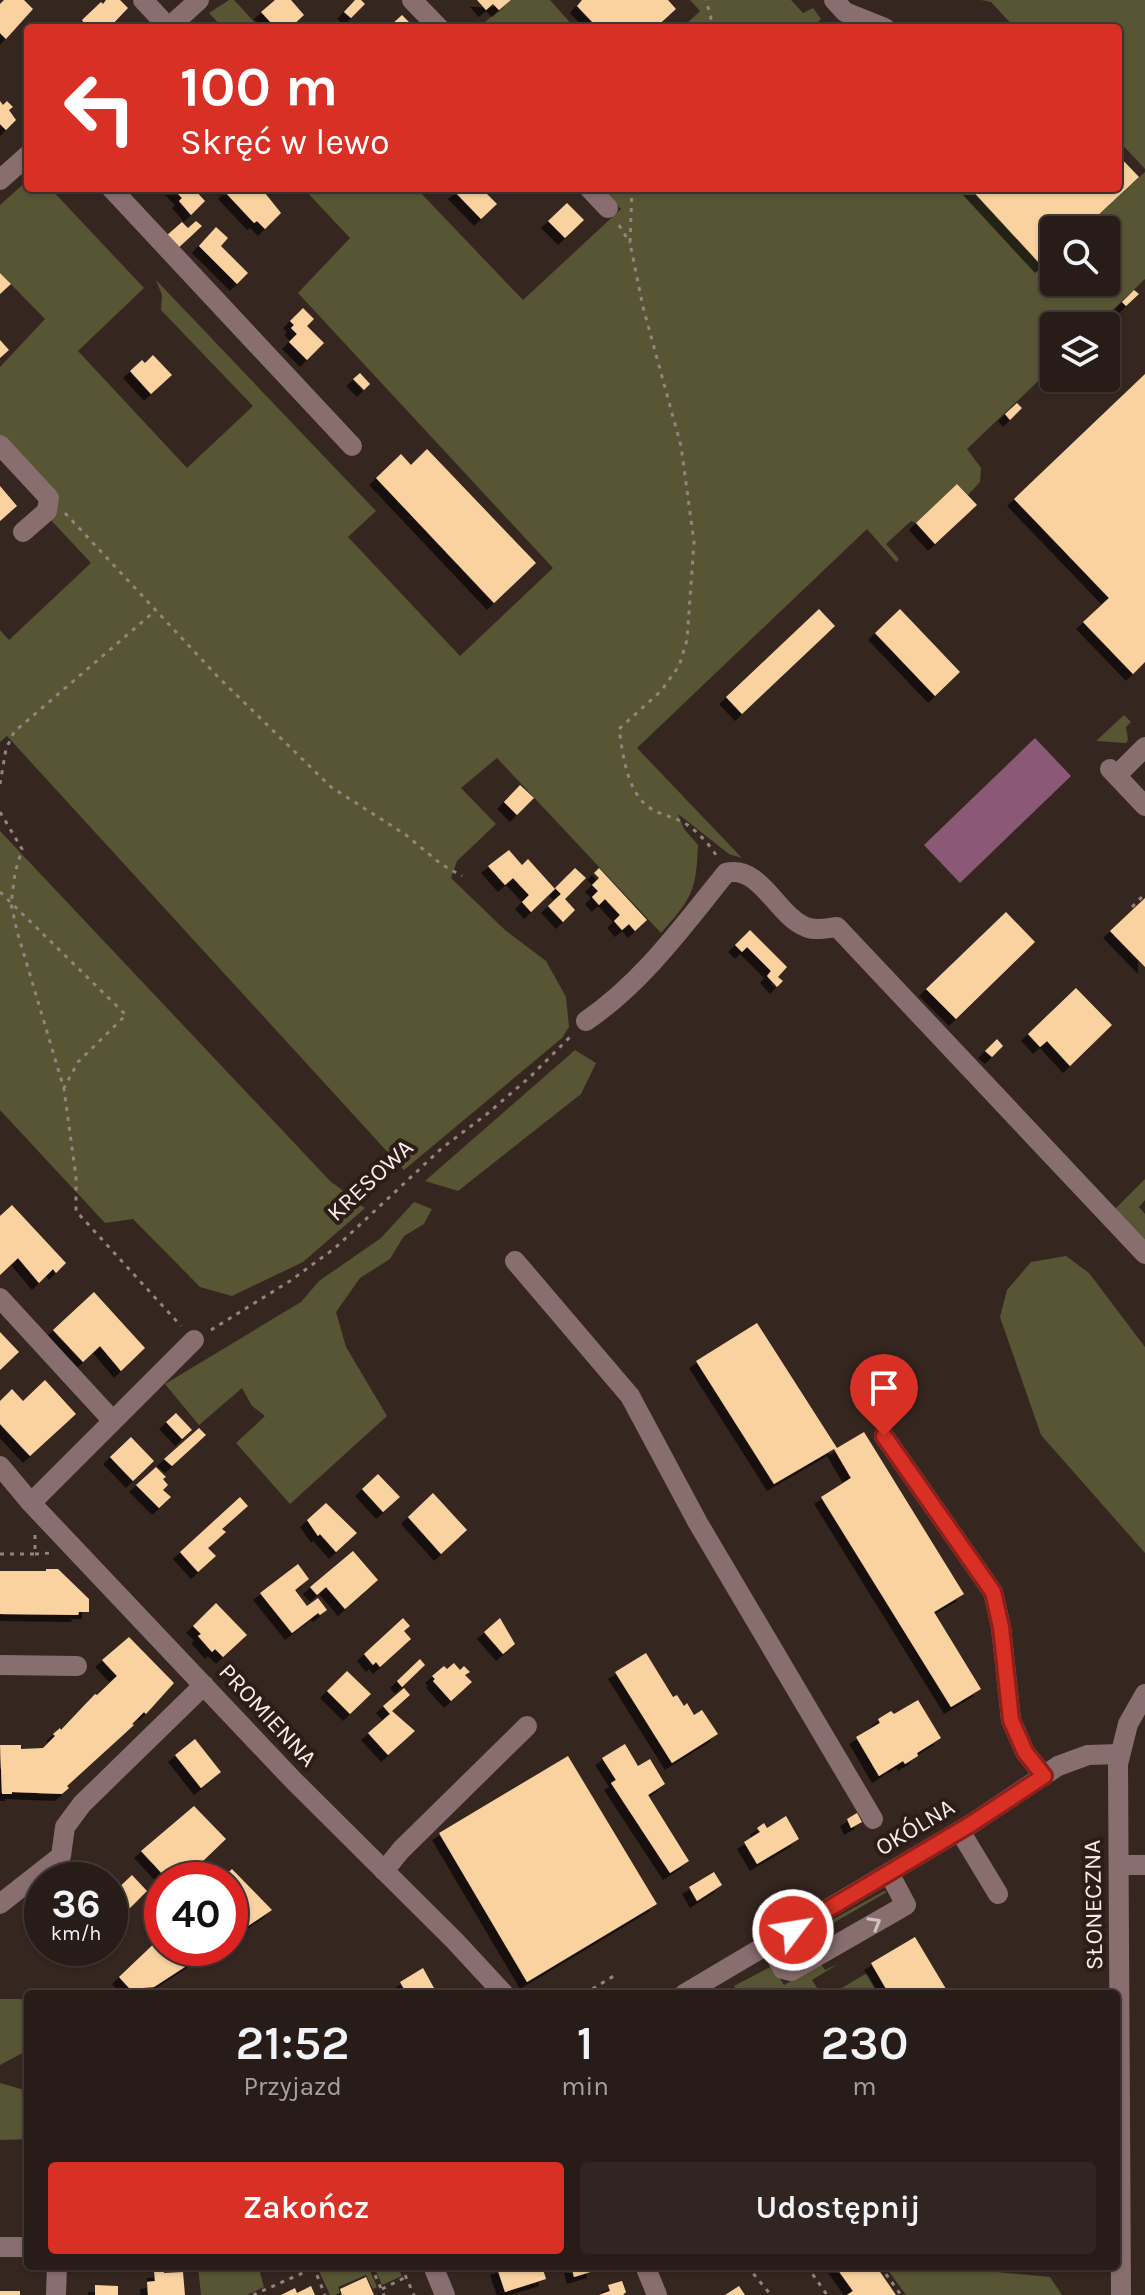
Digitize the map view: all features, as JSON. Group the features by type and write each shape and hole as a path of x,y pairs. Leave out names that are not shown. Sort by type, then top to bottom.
{"street":[{"path":"143,0 164,24"},
{"path":"172,24 199,0"},
{"path":"412,0 435,24"},
{"path":"834,0 845,12 875,24"},
{"path":"0,180 24,159"},
{"path":"115,192 352,446"},
{"path":"593,192 608,208"},
{"path":"0,445 49,498 47,511 23,532"},
{"path":"1145,747 1114,772 1145,806"},
{"path":"586,1021 606,1007 675,939 726,873 735,871 748,874 805,927 837,927 1145,1254"},
{"path":"515,1261 630,1396 698,1523 873,1819"},
{"path":"0,1298 113,1421"},
{"path":"31,1503 194,1340"},
{"path":"884,1436 993,1592 1001,1627 1011,1720 1025,1752 1044,1776"},
{"name":"PROMIENNA","path":"0,1466 31,1503 204,1685 500,1990"},
{"path":"0,1665 77,1666"},
{"path":"0,1904 61,1856 65,1827 82,1804 204,1685"},
{"path":"1119,1754 1128,1724 1145,1694"},
{"path":"384,1871 401,1850 527,1726"},
{"name":"OKÓLNA","path":"691,1990 960,1831 1044,1776 1081,1756 1119,1754"},
{"name":"SŁONECZNA","path":"1119,1754 1120,1990"},
{"path":"960,1831 998,1894"},
{"path":"1119,1865 1145,1865"},
{"path":"769,1944 783,1969 791,1971 897,1911 906,1905 889,1873"},
{"name":"SŁONECZNA","path":"1120,2080 1121,2295"},
{"path":"0,2247 24,2247"},
{"path":"56,2295 57,2270"},
{"path":"435,2270 445,2295"},
{"path":"647,2270 657,2295"}],"path":[{"path":"706,0 711,18 707,24"},
{"path":"632,192 630,243 643,307 681,446 694,542 687,640 679,666 661,691 619,729 635,790 644,803 655,812 686,824 710,847 726,873"},
{"path":"49,498 219,678 331,787 406,835 441,864 462,876"},
{"path":"0,784 6,749 14,732 157,610"},
{"path":"0,812 22,849 11,904 64,1089 76,1177 76,1211 194,1340"},
{"path":"0,892 126,1015 78,1062 64,1089"},
{"path":"1132,907 1145,894"},
{"name":"KRESOWA","path":"194,1340 290,1281 335,1248 442,1148 531,1076 586,1021"},
{"path":"0,1554 35,1554 35,1532"},
{"path":"591,1990 617,1974"},
{"path":"253,2295 307,2270"},
{"path":"315,2270 325,2295"},
{"path":"373,2270 384,2295"},
{"path":"403,2270 414,2295"},
{"path":"750,2270 771,2295"},
{"path":"810,2270 827,2295"},
{"path":"883,2270 901,2295"},
{"path":"382,2289 406,2277"},
{"path":"268,2288 271,2295"}],"shaded area":[{"path":"234,0 256,24 219,24 209,13"},
{"path":"511,0 550,0 571,24 483,24"},
{"path":"690,0 791,0 803,13 813,8 821,19 816,24 686,24 700,11"},
{"path":"981,0 1145,0 1145,169 1122,144 1122,24 1011,24 991,2"},
{"path":"1145,172 1145,279 1111,312 1040,312 1040,379 967,449 981,468 980,482 968,495 957,484 916,523 911,521 886,544 899,559 896,562 867,529 637,748 742,858 729,854 678,814 684,829 698,845 696,874 686,902 661,933 497,758 461,788 496,824 457,861 451,878 505,930 546,961 566,997 569,1027 562,1038 404,1170 7,736 0,742 0,630 9,640 91,563 49,518 59,501 0,439 0,367 45,319 0,273 0,205 24,184 24,192 54,192 144,288 78,351 187,468 253,406 161,310 162,295 156,280 376,511 348,537 460,656 553,568 298,293 350,238 307,192 420,192 523,300 621,209 606,192 974,192 1040,264 1040,296 1120,296 1120,216 1097,216"},
{"path":"1124,715 1131,722 1126,727 1126,743 1096,741"},
{"path":"1035,738 1071,776 960,883 924,845"},
{"path":"0,831 331,1182 365,1208 303,1262 232,1296 200,1287 133,1219 105,1223 0,1110"},
{"path":"575,1050 596,1063 581,1094 458,1191 425,1181"},
{"path":"1145,1179 1145,1200 1139,1207 1145,1214 1145,1242 1114,1210"},
{"path":"414,1202 432,1209 424,1224 404,1236 390,1259 360,1278 336,1312 346,1347 387,1416 290,1504 236,1443 265,1416 252,1406 242,1388 199,1425 165,1384 301,1302 319,1281 381,1238"},
{"path":"1066,1256 1089,1273 1145,1347 1145,1553 1041,1435 1000,1317 1007,1290 1031,1262"},
{"path":"887,1892 788,1949 792,1942"},
{"path":"821,1964 825,1970 838,1964 812,1980 818,1990 736,1990 734,1986 772,1966 784,1985"},
{"path":"867,1973 877,1990 841,1990"},
{"path":"0,1999 24,1999 24,2052 0,2065"},
{"path":"0,2083 24,2090 24,2139 0,2140"},
{"path":"198,2270 259,2270 264,2287 247,2295 201,2295"},
{"path":"370,2270 377,2287 373,2289 366,2275 338,2287 341,2295 330,2295 319,2271"},
{"path":"376,2270 399,2270 402,2276 382,2285"},
{"path":"888,2270 976,2270 1050,2277 1062,2295 906,2295"}],"building":[{"path":"4,0 24,0 33,9 6,39 0,33 0,4"},
{"path":"106,0 120,0 128,8 113,24 83,24 82,20 101,2 103,4"},
{"path":"275,0 291,0 304,15 294,24 272,24 261,12"},
{"path":"355,0 365,4 351,18 344,12"},
{"path":"477,0 511,0 499,10 493,4 486,10"},
{"path":"582,0 668,0 676,9 659,24 594,24 577,6"},
{"path":"402,15 411,24 392,24"},
{"path":"0,101 3,105 7,101 13,107 9,110 16,120 6,130 0,124"},
{"path":"1122,159 1139,177 1097,216 1040,216 1040,264 974,192 1122,192"},
{"path":"176,192 197,192 205,201 191,215 179,201 182,198"},
{"path":"225,192 264,192 281,213 265,229 257,221 254,223"},
{"path":"455,192 485,192 497,204 481,219"},
{"path":"567,203 584,220 565,238 548,221"},
{"path":"196,221 202,226 177,249 166,236 182,222 188,228"},
{"path":"216,227 228,238 221,246 248,273 237,284 199,246"},
{"path":"0,273 11,284 0,294"},
{"path":"1134,290 1139,294 1126,306 1122,302"},
{"path":"303,308 314,319 307,326 324,343 307,360 289,342 297,334 291,328 294,325 290,321"},
{"path":"0,340 9,350 0,358"},
{"path":"153,355 172,375 151,394 130,371"},
{"path":"360,373 370,384 364,390 353,379"},
{"path":"1145,374 1145,662 1133,674 1083,622 1109,598 1014,499"},
{"path":"1017,403 1022,408 1010,420 1005,414"},
{"path":"427,449 536,563 494,603 376,478 401,454 411,465"},
{"path":"957,484 977,505 935,544 916,523"},
{"path":"0,486 17,506 0,521"},
{"path":"819,609 835,626 742,714 726,697"},
{"path":"900,609 960,672 935,696 875,633"},
{"path":"520,785 534,798 517,815 504,802"},
{"path":"509,850 522,865 528,859 555,889 531,912 522,902 529,895 513,878 505,885 488,866"},
{"path":"575,868 586,878 565,899 575,910 563,922 548,906 561,894 555,888"},
{"path":"599,868 647,920 635,931 629,924 622,930 614,921 620,915 605,899 599,905 592,897 598,891 592,885 599,878 594,873"},
{"path":"1145,898 1145,967 1110,931"},
{"path":"1006,912 1035,942 956,1019 926,989"},
{"path":"750,930 787,967 778,977 783,981 777,987 767,976 771,971 747,947 742,952 735,945"},
{"path":"1076,988 1112,1025 1070,1066 1047,1041 1040,1047 1028,1034"},
{"path":"997,1039 1003,1046 992,1057 985,1051"},
{"path":"12,1205 66,1263 56,1273 53,1269 39,1283 18,1258 0,1275 0,1216"},
{"path":"94,1292 145,1348 121,1371 100,1346 83,1362 53,1330"},
{"path":"757,1323 837,1448 864,1432 964,1594 934,1612 981,1689 951,1707 821,1497 851,1478 834,1449 774,1484 696,1361"},
{"path":"0,1332 19,1352 0,1370"},
{"path":"45,1380 76,1414 30,1456 0,1424 0,1401 12,1389 23,1401"},
{"path":"176,1413 192,1430 182,1439 166,1422"},
{"path":"199,1428 206,1435 172,1466 164,1459"},
{"path":"131,1437 154,1461 133,1481 110,1457"},
{"path":"156,1467 166,1477 163,1479 168,1485 163,1490 171,1497 159,1508 136,1485"},
{"path":"378,1474 400,1497 383,1512 362,1489"},
{"path":"433,1493 467,1530 441,1554 408,1517"},
{"path":"240,1497 248,1506 222,1529 226,1532 208,1548 216,1556 198,1572 180,1552"},
{"path":"326,1503 357,1533 336,1552 320,1534 318,1536 307,1520"},
{"path":"353,1551 378,1580 345,1609 326,1587 317,1595 310,1587"},
{"path":"298,1564 309,1579 295,1590 307,1606 318,1598 327,1610 320,1615 318,1613 292,1633 260,1593"},
{"path":"58,1569 89,1599 89,1612 79,1612 78,1615 0,1614 0,1571"},
{"path":"216,1603 247,1635 223,1657 215,1649 212,1652 193,1626"},
{"path":"403,1618 410,1626 404,1631 411,1639 380,1667 376,1662 373,1665 364,1654"},
{"path":"500,1618 515,1644 503,1654 484,1632"},
{"path":"129,1637 174,1683 62,1794 2,1794 0,1745 21,1745 21,1749 43,1748 55,1736 53,1734 61,1730 117,1676 102,1660"},
{"path":"646,1653 673,1697 677,1695 684,1706 687,1703 694,1715 702,1710 718,1734 672,1763 615,1672"},
{"path":"420,1659 425,1665 402,1687 397,1681"},
{"path":"454,1663 460,1670 464,1666 470,1672 465,1675 472,1682 451,1701 432,1676 444,1666 447,1669"},
{"path":"347,1671 371,1694 350,1714 327,1691"},
{"path":"404,1688 410,1695 392,1711 415,1731 388,1755 368,1733 390,1714 383,1706"},
{"path":"918,1700 941,1738 905,1764 903,1761 879,1776 856,1737 880,1723 878,1719 891,1711 894,1714"},
{"path":"195,1739 221,1772 201,1788 175,1755"},
{"path":"625,1744 638,1766 650,1759 665,1784 648,1795 689,1861 670,1873 611,1783 616,1780 602,1758"},
{"path":"568,1756 657,1904 527,1982 439,1833"},
{"path":"194,1806 226,1839 202,1862 151,1862 141,1851"},
{"path":"857,1813 862,1822 851,1828 847,1819"},
{"path":"786,1816 799,1839 757,1864 744,1842 760,1832 757,1828 764,1823 767,1828"},
{"path":"714,1872 722,1885 697,1901 689,1887"},
{"path":"132,1875 144,1888 144,1894 128,1910 128,1879"},
{"path":"248,1885 272,1910 248,1926"},
{"path":"915,1937 947,1990 887,1990 871,1963"},
{"path":"144,1953 144,1966 186,1966 154,1987 130,1989 119,1977"},
{"path":"423,1968 434,1988 405,1990 400,1982"},
{"path":"164,2270 164,2273 183,2272 185,2295 148,2295 147,2282 155,2281 154,2271"},
{"path":"498,2270 543,2270 546,2279 505,2292"},
{"path":"572,2270 594,2270 594,2271 574,2277"},
{"path":"838,2270 879,2270 896,2295 847,2295 853,2291"},
{"path":"366,2277 374,2295 342,2295 340,2289"},
{"path":"622,2281 626,2292 623,2295 599,2295 610,2291 608,2285"},
{"path":"95,2285 118,2286 118,2295 95,2295"},
{"path":"311,2286 315,2295 281,2295 295,2288 297,2293"},
{"path":"739,2286 745,2295 725,2295"},
{"path":"0,2291 20,2291 20,2295 0,2295"}],"route":[{"path":"793,1930 1002,1805 1044,1776 1025,1752 1011,1720 1001,1627 993,1592 884,1436"}]}
